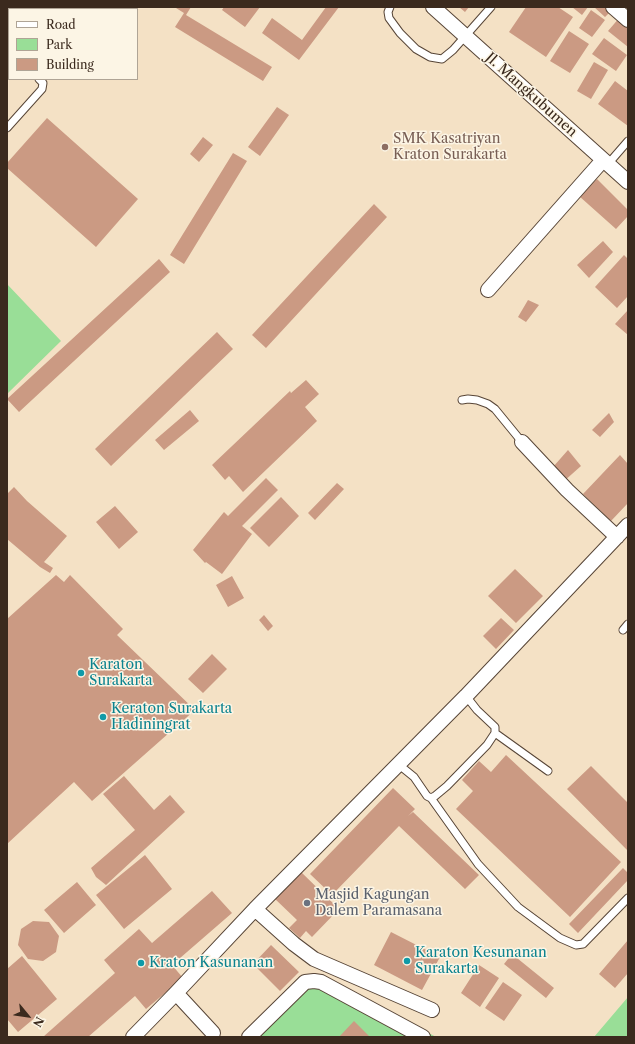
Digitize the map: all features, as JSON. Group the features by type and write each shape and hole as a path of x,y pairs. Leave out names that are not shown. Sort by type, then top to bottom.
{"street":[{"name":"Jl. Mangkubumen","path":"433,7 628,182"},
{"path":"613,7 628,20"},
{"path":"488,290 606,162"},
{"path":"133,1037 255,909 466,696 624,531 567,490 522,442"},
{"path":"255,909 294,944 314,959 432,1010"},
{"path":"250,1037 302,984 305,982 314,981 321,982 423,1037"},
{"path":"176,993 213,1033"}],"lane":[{"path":"390,7 388,12 389,18 400,33 416,49 430,57 442,59 454,50 490,7"},
{"path":"7,128 42,89 43,83 40,80"},
{"path":"606,162 628,141"},
{"path":"462,400 477,400 488,404 495,409 522,442"},
{"path":"623,630 628,624"},
{"path":"431,798 447,786 487,745 495,733 495,727 477,710 466,696"},
{"path":"495,733 548,771"},
{"path":"398,764 414,777 427,796 431,798 478,864 518,907 560,938 576,945 583,944 628,898"}],"green space":[{"path":"7,284 61,341 7,394"},
{"path":"314,981 385,1009 436,1037 249,1037"},
{"path":"628,997 628,1037 594,1037"}],"building":[{"path":"53,7 120,7 120,8 52,8"},
{"path":"191,7 186,15 272,67 263,81 175,27 184,13 176,8"},
{"path":"224,7 260,7 245,27 222,10"},
{"path":"326,7 339,7 299,60 262,33 272,18 302,40"},
{"path":"459,7 469,7 465,12"},
{"path":"526,7 558,7 573,17 546,57 509,32"},
{"path":"572,7 588,7 582,15"},
{"path":"594,7 607,7 611,11 605,17"},
{"path":"591,10 605,20 592,37 579,28"},
{"path":"620,17 628,24 628,47 608,31"},
{"path":"569,31 589,44 570,73 550,61"},
{"path":"604,38 627,55 616,71 592,54"},
{"path":"594,62 608,70 591,99 577,91"},
{"path":"615,81 628,91 628,126 598,104"},
{"path":"277,107 289,115 260,156 248,147"},
{"path":"47,118 138,199 96,247 7,168 7,163"},
{"path":"203,137 213,145 199,162 190,154"},
{"path":"233,153 247,161 184,264 170,255"},
{"path":"597,179 628,210 628,216 616,229 579,196"},
{"path":"374,204 387,217 266,348 252,335"},
{"path":"603,241 613,252 589,278 577,265"},
{"path":"624,255 628,259 628,296 617,308 595,287"},
{"path":"159,259 170,272 19,412 7,399"},
{"path":"528,300 539,305 526,322 518,317"},
{"path":"628,310 628,335 615,324"},
{"path":"217,332 233,349 111,466 95,449"},
{"path":"306,380 319,394 305,407 317,421 243,492 229,476 225,480 212,465 290,391 291,393"},
{"path":"190,410 199,421 164,450 155,440"},
{"path":"609,413 614,422 600,437 592,430"},
{"path":"568,450 581,466 563,482 553,467"},
{"path":"620,455 628,464 628,503 611,521 583,494"},
{"path":"266,478 278,490 242,526 252,534 222,574 206,562 205,563 193,550 224,512 228,516"},
{"path":"337,483 344,489 315,520 308,513"},
{"path":"14,487 27,501 67,536 44,562 53,568 50,573 40,567 7,539 7,494"},
{"path":"281,497 299,516 269,547 250,528"},
{"path":"115,506 138,532 119,549 96,522"},
{"path":"515,569 543,596 516,623 488,596"},
{"name":"Karaton Surakarta","path":"56,575 64,582 70,575 123,629 117,635 195,710 92,801 74,782 7,844 7,619"},
{"path":"232,576 244,598 228,607 216,585"},
{"path":"264,615 273,626 268,631 259,620"},
{"path":"501,618 514,630 496,649 483,636"},
{"path":"212,654 227,669 203,693 188,679"},
{"path":"506,755 621,862 570,917 456,809 473,791 462,780 479,761 491,772"},
{"path":"591,766 628,803 628,851 567,789"},
{"path":"124,776 154,810 170,795 185,812 106,885 96,877 91,868 135,830 103,794"},
{"path":"393,788 415,809 408,816 413,812 479,875 465,889 399,826 332,895 310,874"},
{"path":"145,855 172,889 124,929 96,895"},
{"path":"623,868 628,873 628,880 578,933 569,924"},
{"name":"Masjid Kagungan Dalem Paramasana","path":"300,871 339,909 312,937 306,931 300,938 289,928 297,920 274,898"},
{"path":"77,882 96,905 64,933 44,910"},
{"name":"Kraton Kasunanan","path":"212,891 232,913 172,965 183,978 146,1009 135,996 88,1037 43,1037 115,973 104,960 139,929 152,943"},
{"path":"33,921 49,922 59,936 56,952 43,961 28,959 18,945 21,929"},
{"name":"Karaton Kesunanan Surakarta","path":"391,932 440,957 422,990 374,965"},
{"path":"628,940 628,973 615,988 599,974"},
{"path":"271,945 299,972 280,991 253,964"},
{"path":"512,954 554,988 546,998 504,964"},
{"path":"22,956 57,999 18,1032 7,1019 7,969"},
{"path":"479,965 499,978 480,1007 461,993"},
{"path":"503,982 522,995 504,1021 485,1008"},
{"path":"354,1021 370,1037 339,1037"}],"place":[{"name":"SMK Kasatriyan Kraton Surakarta","path":"385,147"},
{"name":"Karaton Surakarta","path":"81,673"},
{"name":"Keraton Surakarta Hadiningrat","path":"103,717"},
{"name":"Masjid Kagungan Dalem Paramasana","path":"307,903"},
{"name":"Karaton Kesunanan Surakarta","path":"407,961"},
{"name":"Kraton Kasunanan","path":"141,963"}]}
